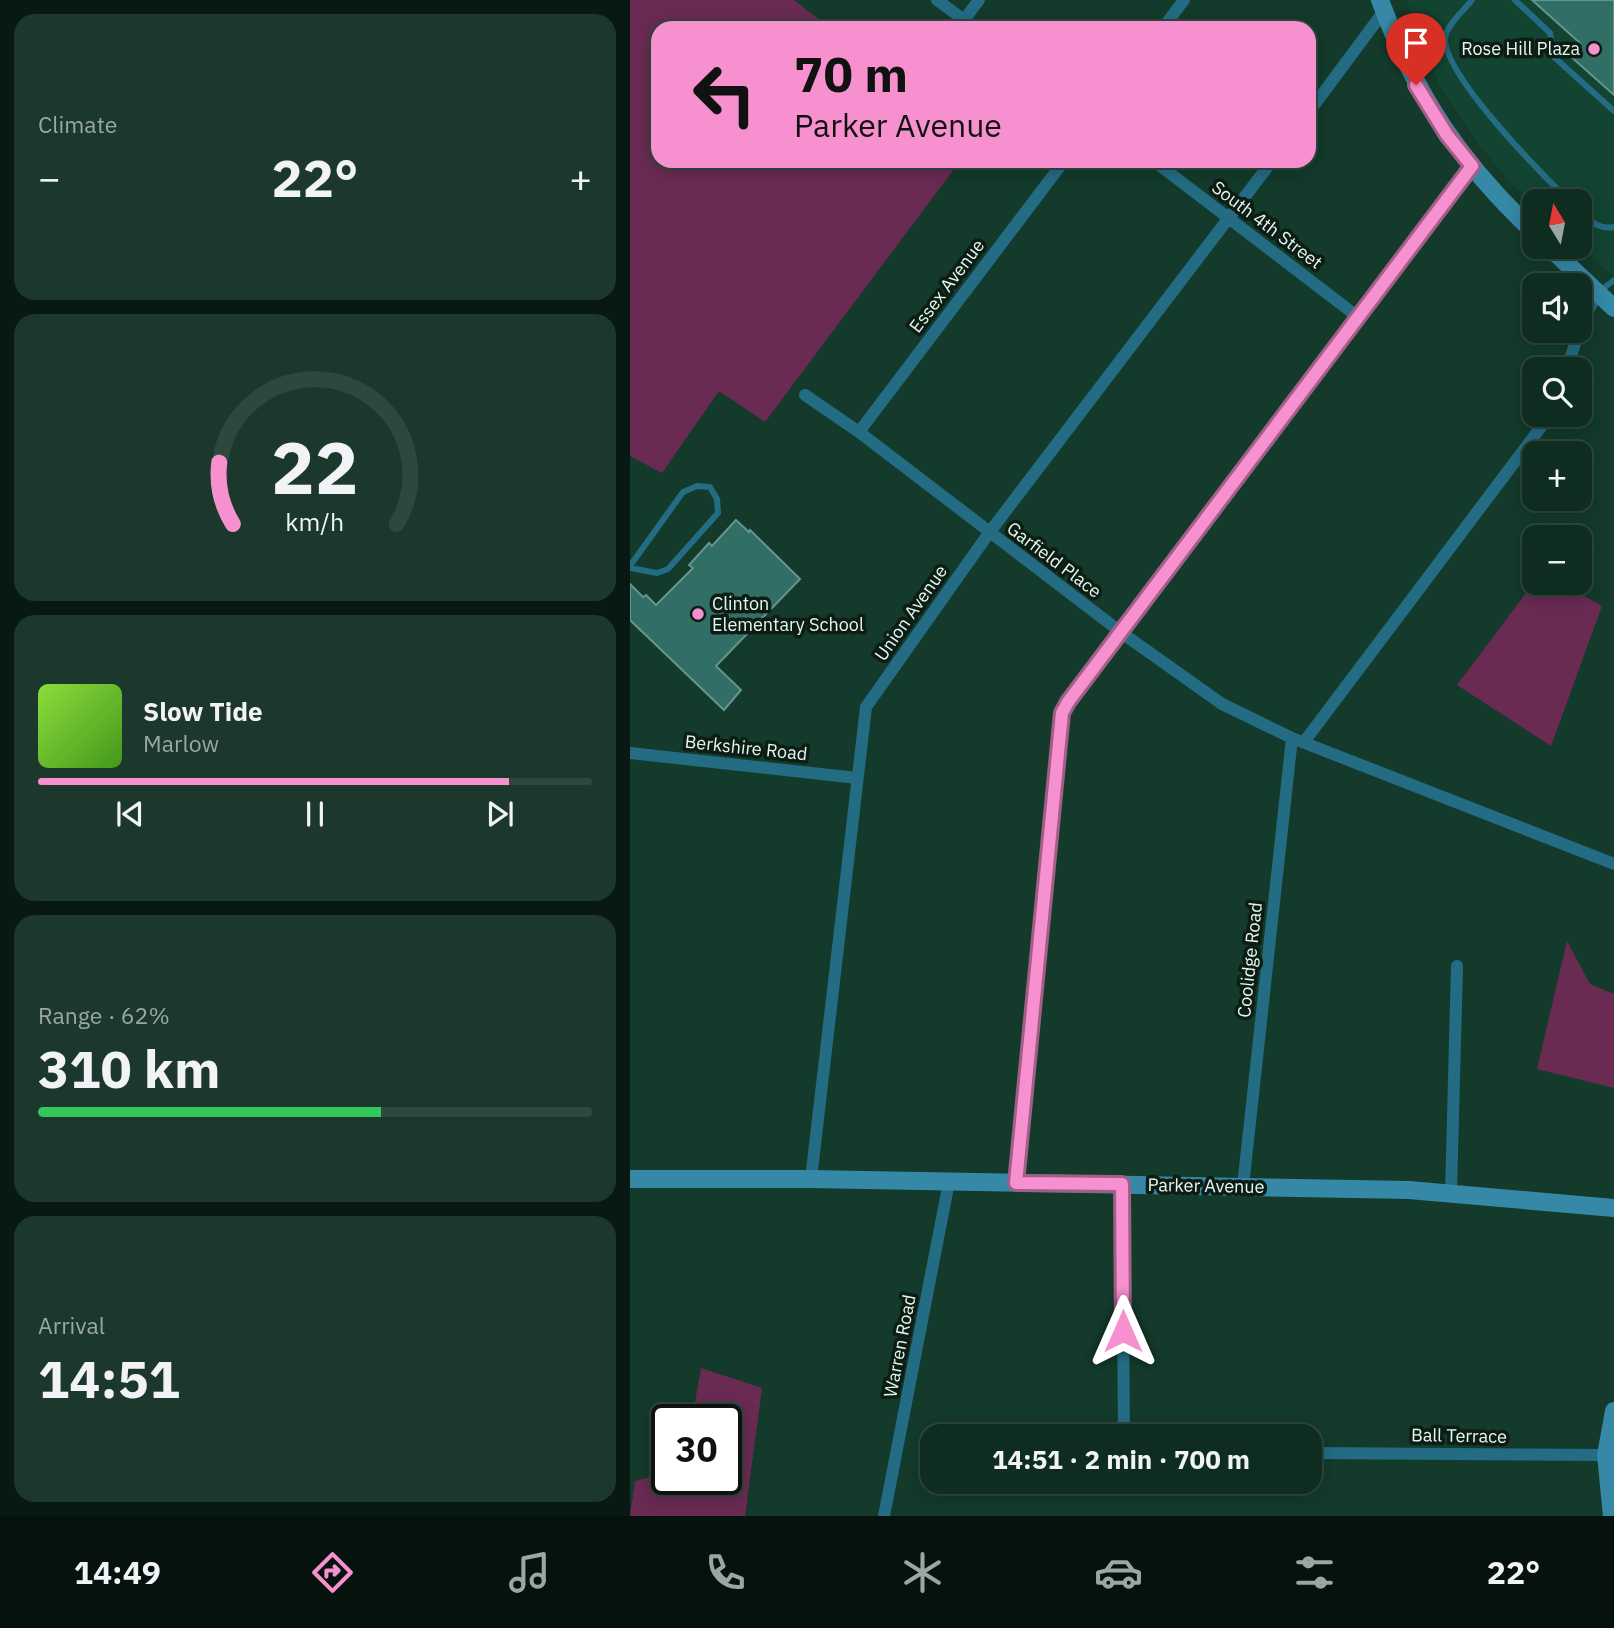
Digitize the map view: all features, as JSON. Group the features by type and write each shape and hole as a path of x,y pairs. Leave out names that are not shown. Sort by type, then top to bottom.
{"street":[{"path":"937,0 964,20 979,0"},
{"path":"1168,21 1184,0"},
{"path":"1316,102 1382,6"},
{"path":"1382,6 1423,97 1447,135 1522,219"},
{"path":"1016,1183 1062,713 1472,166"},
{"name":"Essex Avenue","path":"859,432 1058,168"},
{"name":"South 4th Street","path":"1163,168 1358,317"},
{"name":"Union Avenue","path":"811,1179 866,707 989,533 1267,168"},
{"path":"1562,259 1614,308"},
{"path":"1592,304 1598,293"},
{"name":"Garfield Place","path":"805,395 859,432 1122,633 1222,704 1298,740 1614,863"},
{"path":"1298,740 1540,427"},
{"name":"Coolidge Road","path":"1242,1186 1298,740"},
{"name":"Berkshire Road","path":"630,753 857,778"},
{"path":"1451,1192 1457,966"},
{"name":"Parker Avenue","path":"630,1179 811,1179 1451,1192 1614,1208"},
{"name":"Warren Road","path":"884,1516 949,1182"},
{"path":"1122,1184 1124,1424"},
{"path":"1612,1516 1606,1455 1614,1410"},
{"name":"Ball Terrace","path":"1322,1452 1606,1455"}],"lane":[{"path":"1472,0 1446,33 1445,44 1453,63 1487,113 1557,189"},
{"path":"1515,0 1550,33 1554,57 1614,111"},
{"path":"1592,222 1605,229 1614,227"},
{"path":"1598,293 1614,280"},
{"path":"697,486 710,487 717,499 718,513 668,569 657,573 630,567 683,492 697,486"}],"shaded area":[{"path":"630,0 794,0 821,21 651,21 651,168 955,168 765,422 719,391 662,473 630,456"},
{"path":"1406,0 1614,0 1614,277 1592,258 1592,189 1522,189 1522,193 1474,138 1440,87"},
{"path":"1524,595 1582,595 1602,606 1551,746 1457,685"},
{"path":"1567,941 1590,984 1614,994 1614,1088 1537,1069"},
{"path":"701,1368 762,1388 745,1516 630,1516 635,1481 651,1477 651,1495 742,1495 742,1404 695,1404"}],"building":[{"name":"Rose Hill Plaza","path":"1532,0 1614,0 1614,95 1569,55 1580,43"},
{"name":"Clinton Elementary School","path":"736,520 749,532 750,530 800,579 716,666 741,690 724,710 630,620 630,584 656,605 693,568 689,565 709,543 712,546"}],"place":[{"name":"Rose Hill Plaza","path":"1594,49"},
{"name":"Clinton Elementary School","path":"698,614"}],"route":[{"path":"1123,1331 1122,1184 1016,1183 1062,713 1472,166 1447,135 1416,85"}]}
